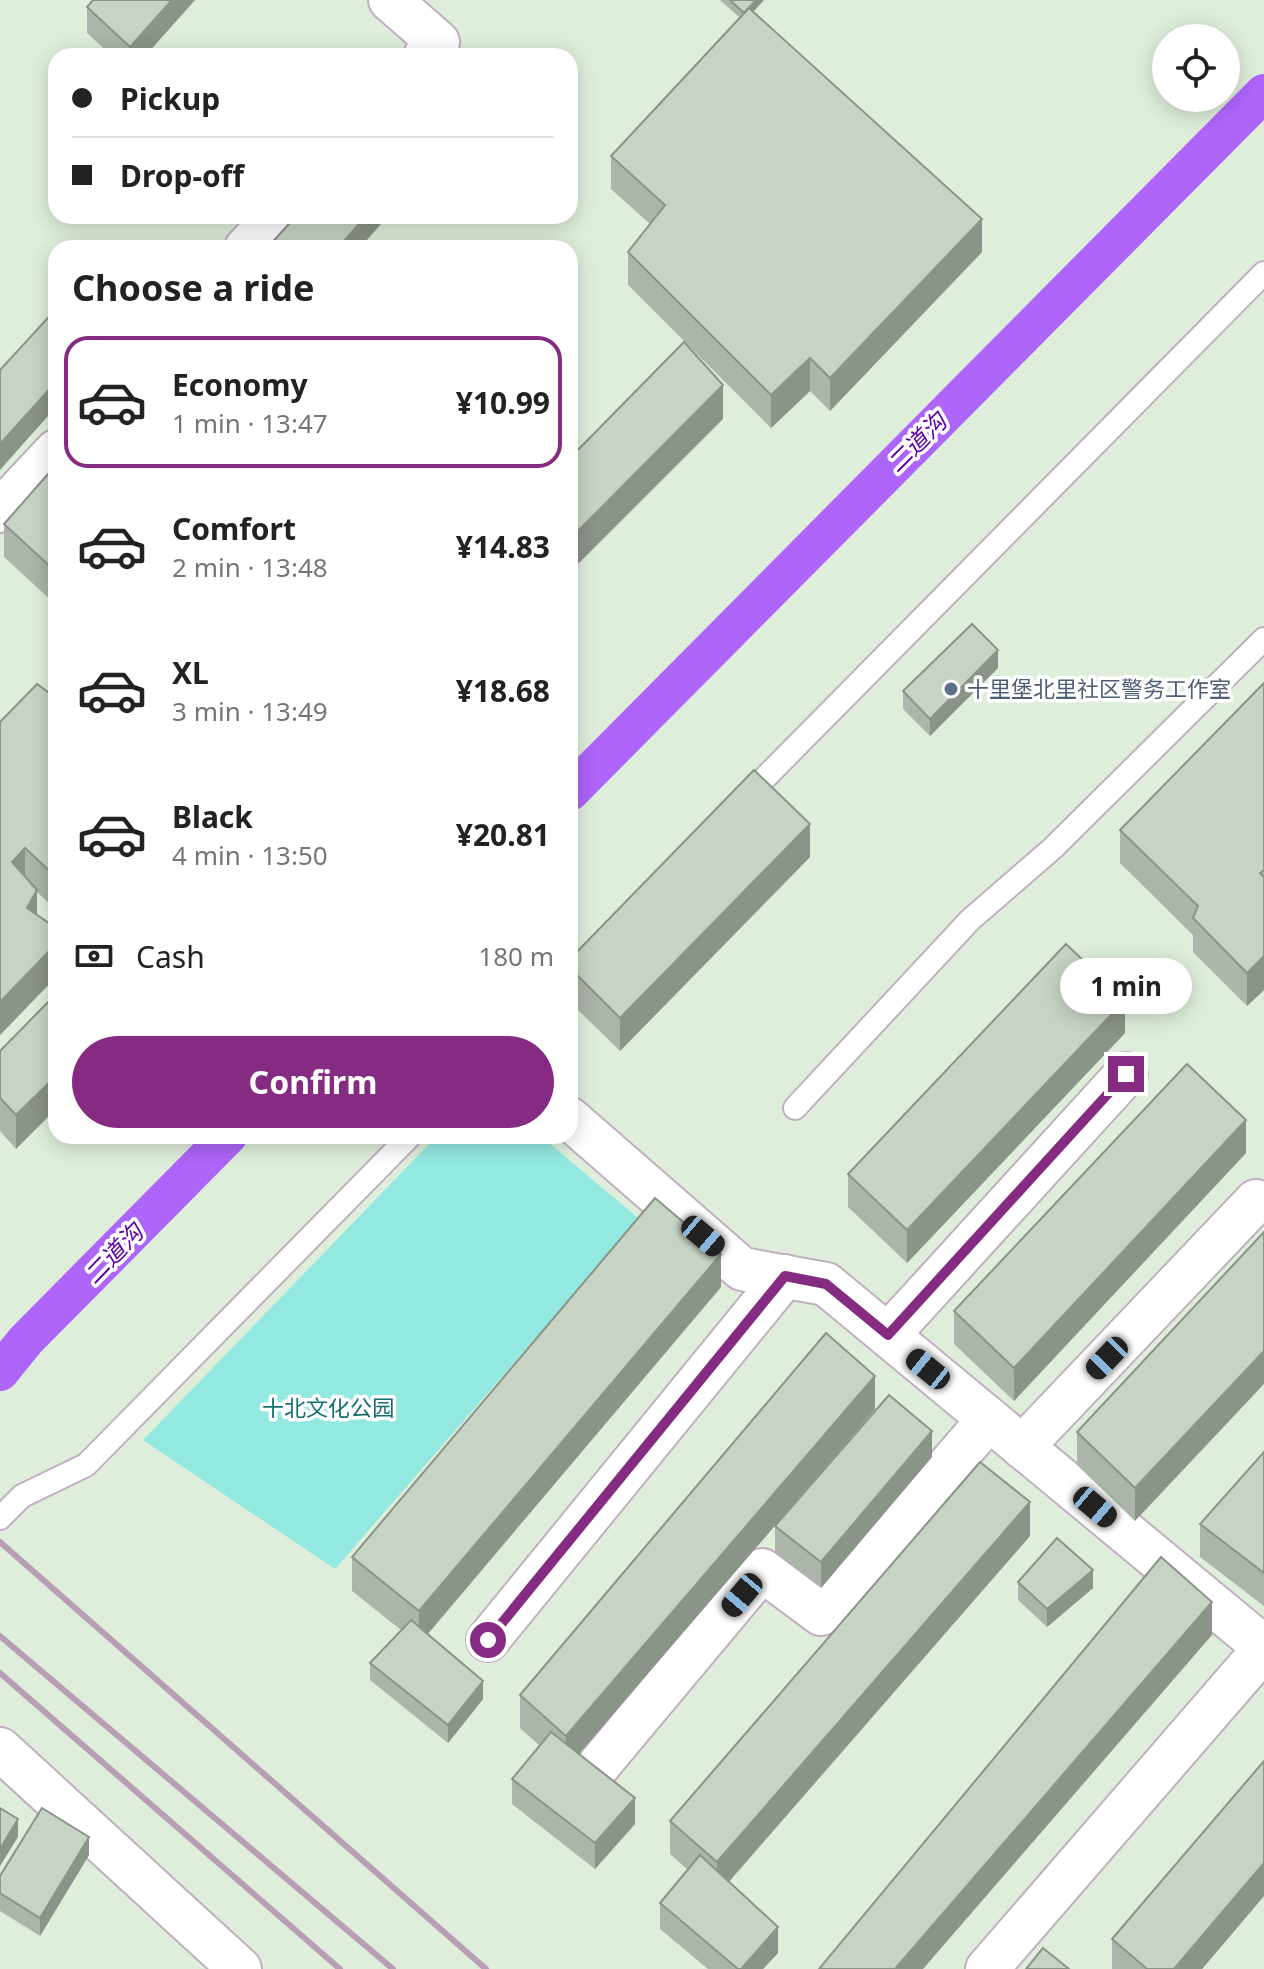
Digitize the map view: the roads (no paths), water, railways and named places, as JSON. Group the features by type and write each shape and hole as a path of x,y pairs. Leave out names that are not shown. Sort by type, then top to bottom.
{"street":[{"path":"390,0 438,42 432,48"},
{"path":"254,240 268,224"},
{"path":"0,511 48,460"},
{"path":"888,1335 1126,1074"},
{"path":"578,1126 742,1269 826,1284 1264,1648 987,1969"},
{"path":"1022,1447 1256,1201"},
{"path":"488,1640 785,1276"},
{"path":"599,1765 762,1570 821,1614 989,1419"},
{"path":"0,1749 240,1969"}],"lane":[{"path":"727,816 1264,273"},
{"path":"795,1108 970,920 1053,848 1264,639"},
{"path":"0,1518 22,1496 86,1465 402,1144"}],"waterway":[{"name":"二道沟","path":"578,784 1264,93"},
{"name":"二道沟","path":"0,1372 26,1340 220,1144"}],"railway":[{"path":"0,1542 486,1969"},
{"path":"0,1636 393,1969"},
{"path":"0,1673 340,1969"}],"place":[{"name":"十里堡北里社区警务工作室","path":"951,689"}],"park label":[{"name":"十北文化公园","path":"328,1408"}]}
